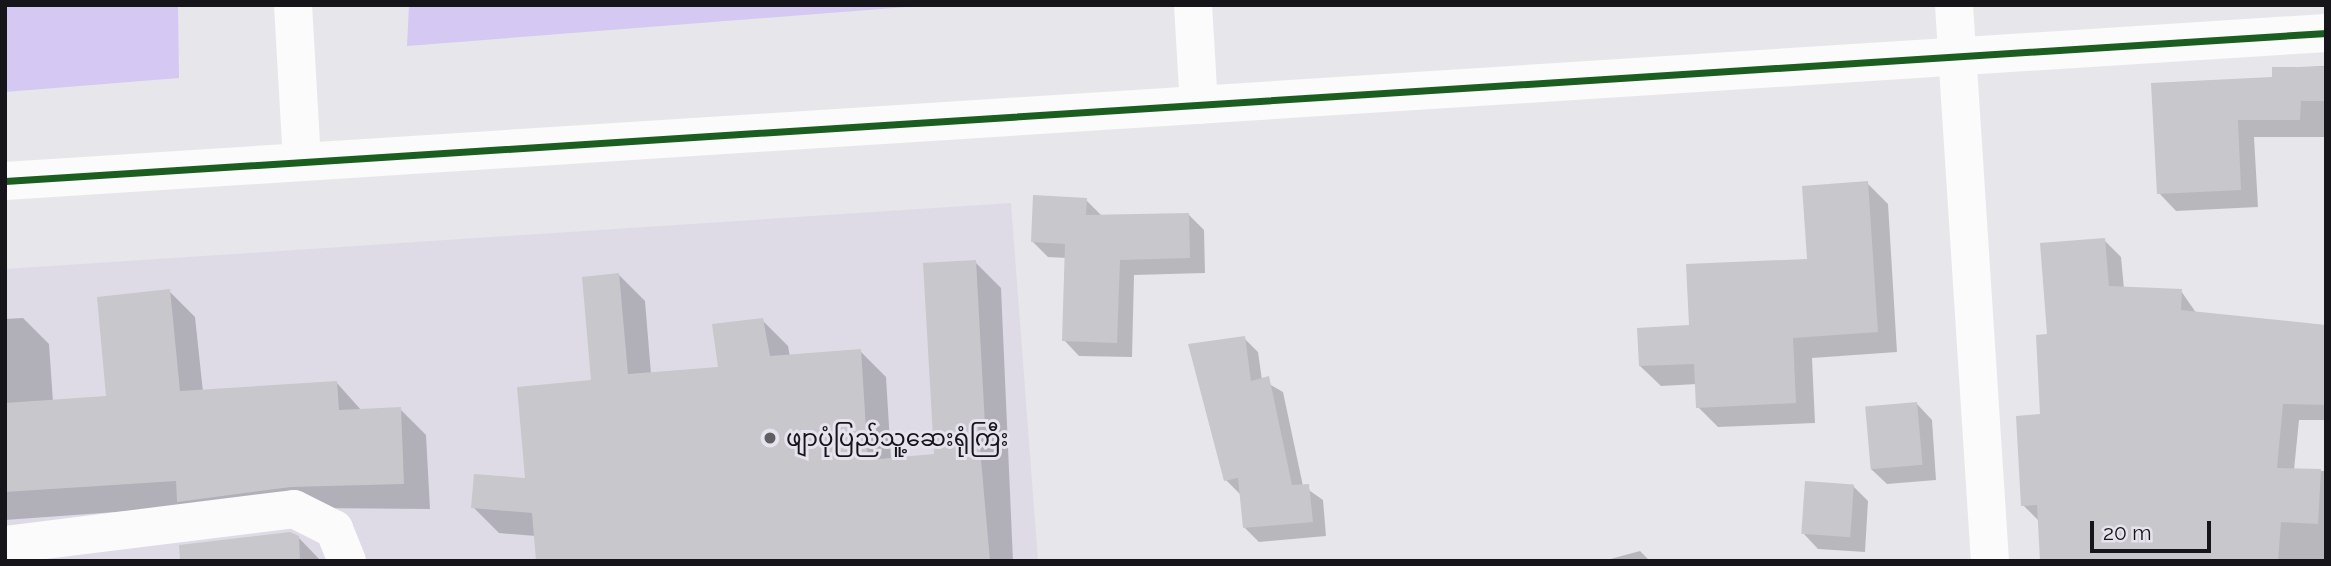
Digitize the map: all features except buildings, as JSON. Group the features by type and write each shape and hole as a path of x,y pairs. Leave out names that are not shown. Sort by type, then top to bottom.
{"street":[{"path":"293,5 302,162"},
{"path":"1193,5 1199,105"},
{"path":"1954,5 1990,561"},
{"path":"5,181 2326,33"},
{"path":"5,545 294,509 334,529 347,561"}],"shaded area":[{"path":"5,5 178,5 179,78 5,92"},
{"path":"409,5 932,5 407,46"},
{"path":"1011,203 1038,561 5,561 5,269"}],"cycle path":[{"path":"5,181 2326,33"}],"place":[{"name":"ဖျာပုံပြည်သူ့ဆေးရုံကြီး","path":"770,438"}]}
